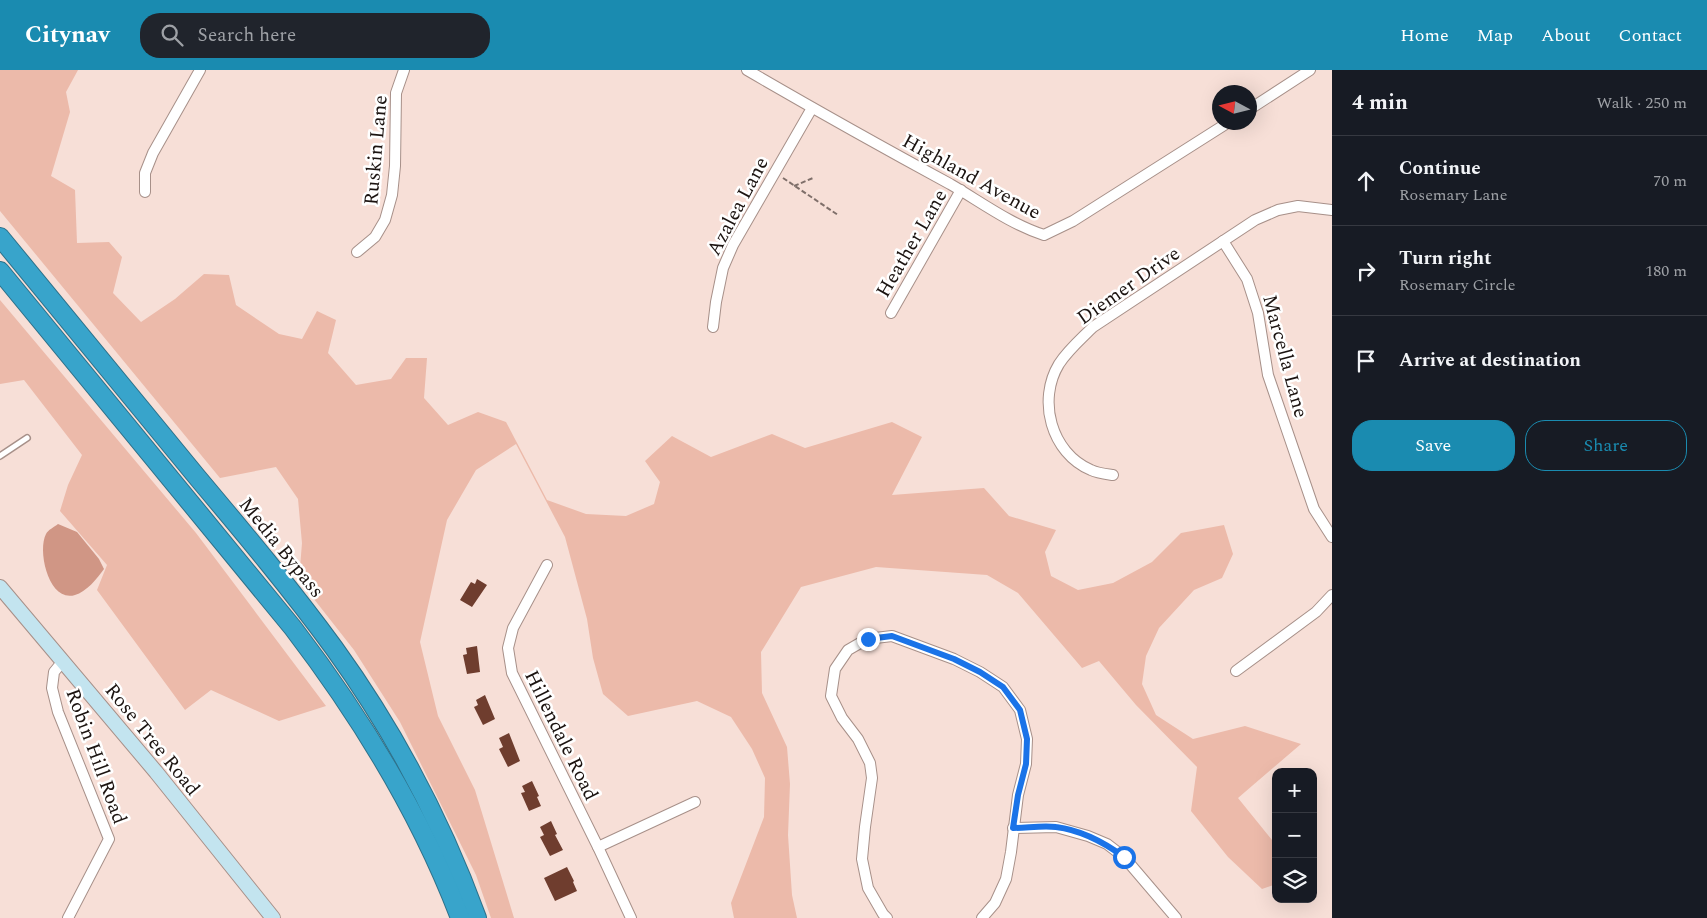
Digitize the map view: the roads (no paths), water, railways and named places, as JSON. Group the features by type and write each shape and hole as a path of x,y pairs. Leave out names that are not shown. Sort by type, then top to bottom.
{"highway":[{"name":"Media Bypass","path":"0,237 284,583 340,656 378,714 419,785 454,858 477,918"},
{"path":"0,271 317,659 362,724 402,794 438,866 460,918"}],"street":[{"path":"145,192 145,173 154,153 200,70"},
{"name":"Ruskin Lane","path":"357,252 375,237 385,220 392,194 395,166 396,93 404,70"},
{"name":"Highland Avenue","path":"747,70 961,190 1004,217 1044,235 1073,221 1216,130"},
{"path":"1257,104 1310,70"},
{"name":"Azalea Lane","path":"713,328 723,268 733,245 812,108"},
{"name":"Heather Lane","path":"891,313 961,190"},
{"name":"Diemer Drive","path":"1113,475 1092,470 1078,463 1065,450 1054,431 1048,412 1049,390 1059,365 1075,344 1093,327 1255,220 1278,210 1298,206 1332,210"},
{"name":"Marcella Lane","path":"1223,241 1247,280 1258,313 1268,375 1314,509 1332,537"},
{"name":"Hillendale Road","path":"547,565 512,628 508,648 512,673 631,918"},
{"name":"Rose Tree Road","path":"0,587 156,772 273,918"},
{"path":"1236,670 1316,612 1332,595"},
{"path":"887,918 868,888 862,859 872,778 870,764 858,739 842,718 831,696 835,669 848,650 868,639 892,636 954,659 980,672 1003,687 1020,710 1027,739 1026,764 1018,795 1011,852 1006,879 995,903 982,918"},
{"name":"Robin Hill Road","path":"63,661 54,672 52,688 58,712 109,839 68,918"},
{"path":"598,847 696,802"},
{"path":"1013,828 1056,827 1088,836 1107,844 1124,857 1176,918"}],"lane":[{"path":"0,456 27,438"}]}
